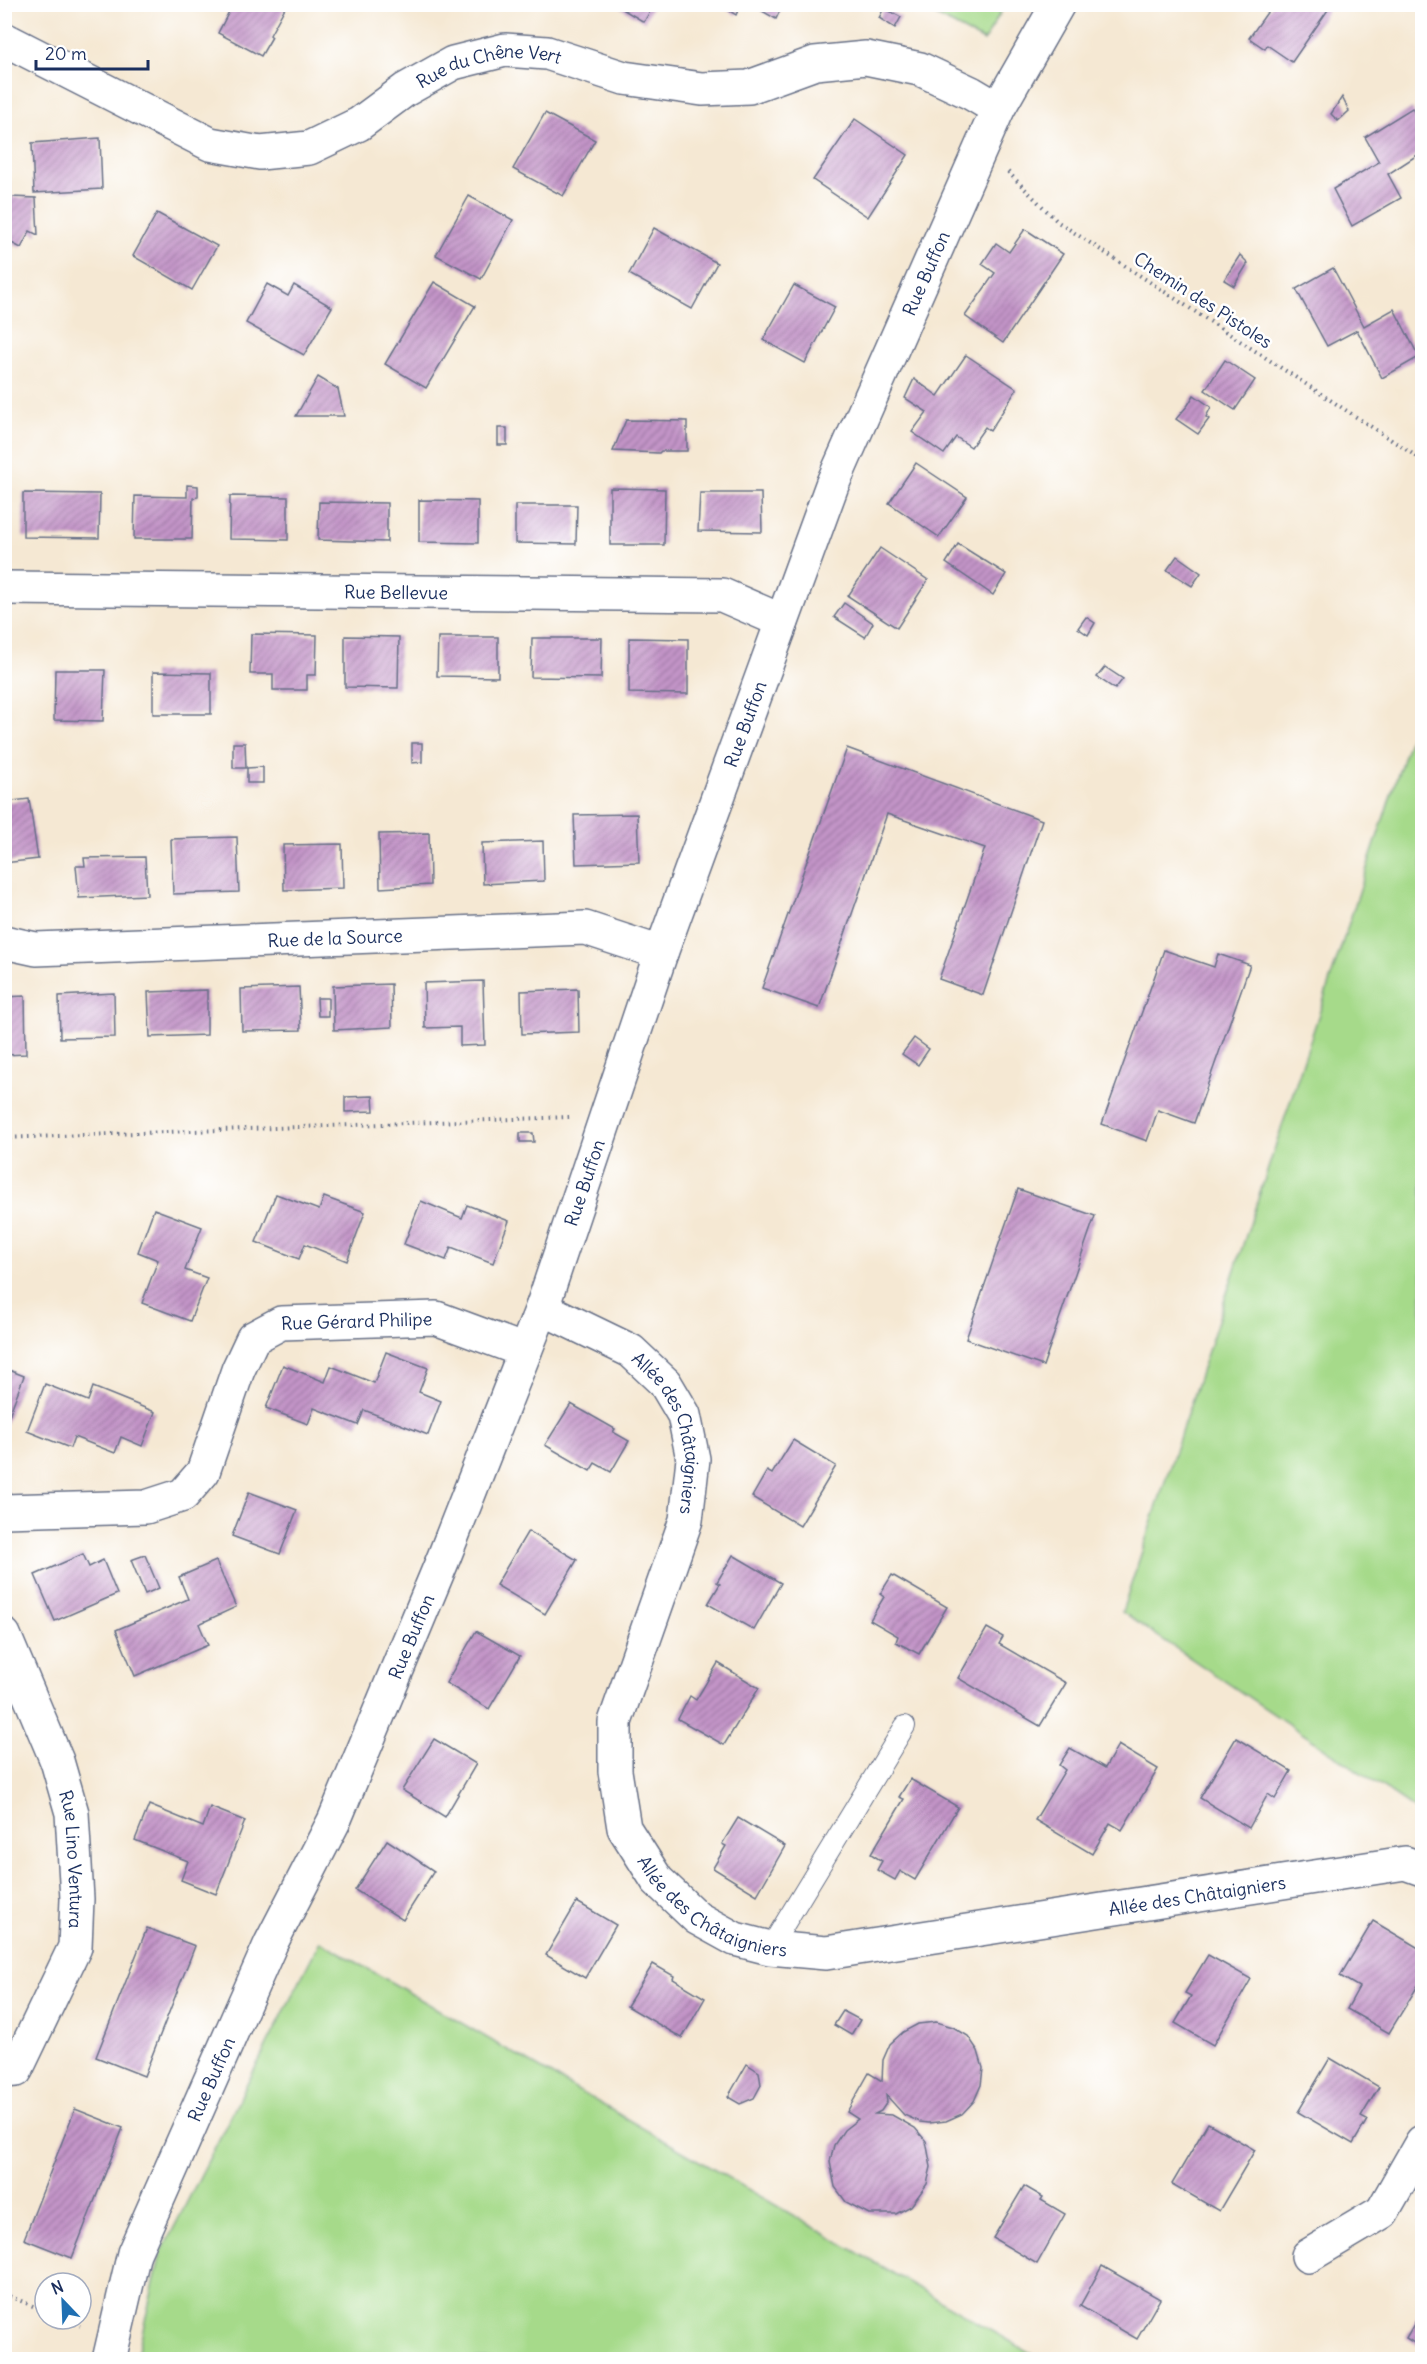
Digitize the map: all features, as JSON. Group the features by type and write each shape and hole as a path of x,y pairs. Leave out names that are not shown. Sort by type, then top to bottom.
{"street":[{"name":"Rue Buffon","path":"109,2360 134,2253 271,1943 333,1821 444,1557 542,1308 661,953 832,485 998,109 1059,4"},
{"name":"Rue du Chêne Vert","path":"4,39 210,144 260,153 309,148 359,124 405,90 453,63 505,50 547,52 624,78 702,89 749,87 815,63 866,58 920,69 998,109"},
{"name":"Rue Bellevue","path":"4,588 722,595 782,621"},
{"name":"Rue de la Source","path":"4,942 36,950 585,928 661,953"},
{"name":"Allée des Châtaigniers","path":"542,1308 631,1351 665,1383 684,1414 693,1459 686,1520 615,1722 615,1771 624,1828 657,1880 697,1918 735,1939 770,1948 826,1953 1405,1863 1422,1869"},
{"name":"Rue Gérard Philipe","path":"4,1512 146,1507 183,1495 203,1472 238,1370 253,1338 281,1323 436,1318 525,1351"},
{"name":"Rue Lino Ventura","path":"4,1635 57,1761 72,1813 77,1899 75,1947 16,2070 4,2071"},
{"path":"1308,2256 1382,2212 1422,2142"}],"lane":[{"path":"770,1948 905,1726"}],"path":[{"name":"Chemin des Pistoles","path":"982,146 1058,222 1422,460"},
{"path":"4,1138 606,1116"},
{"path":"4,2294 33,2306"}],"green space":[{"path":"916,5 1005,5 984,41"},
{"path":"1422,701 1422,1814 1122,1612"},
{"path":"320,1941 1041,2359 136,2359 161,2253"}],"building":[{"path":"233,4 287,4 261,56 218,33"},
{"path":"614,4 654,4 644,22"},
{"path":"718,4 741,4 736,15"},
{"path":"750,4 783,4 776,19"},
{"path":"1273,4 1332,4 1292,62 1267,45 1265,49 1249,38"},
{"path":"884,8 901,17 895,28 879,18"},
{"path":"1342,97 1349,111 1338,121 1331,114"},
{"path":"1412,108 1422,126 1422,152 1388,174 1401,198 1352,226 1333,189 1379,162 1365,137"},
{"path":"545,113 595,140 563,196 513,169"},
{"path":"855,119 908,155 868,217 813,180"},
{"path":"100,138 102,189 34,193 32,143"},
{"path":"4,182 11,182 11,197 36,198 38,235 30,231 21,248 4,239"},
{"path":"469,196 513,220 481,279 436,255"},
{"path":"157,213 217,246 192,290 133,256"},
{"path":"654,228 717,263 692,309 629,274"},
{"path":"1025,229 1063,254 1003,343 965,316 995,273 982,264 996,243 1009,252"},
{"path":"1240,255 1248,263 1234,286 1224,280"},
{"path":"1333,268 1364,326 1394,309 1419,357 1382,378 1357,330 1327,346 1296,289"},
{"path":"434,282 475,306 426,388 385,364"},
{"path":"267,284 288,296 294,285 332,307 304,355 246,323"},
{"path":"794,285 835,307 805,363 763,340"},
{"path":"966,355 1017,389 990,431 985,427 971,447 956,437 944,454 912,432 927,412 905,398 914,379 938,396"},
{"path":"1225,360 1255,380 1235,410 1205,390"},
{"path":"318,377 338,389 344,416 296,416"},
{"path":"1194,395 1211,407 1206,417 1209,419 1198,434 1176,419"},
{"path":"626,420 687,421 687,451 661,451 659,453 613,451"},
{"path":"498,428 507,428 507,445 498,445"},
{"path":"916,463 967,497 939,537 889,503"},
{"path":"187,485 198,486 198,497 193,498 192,539 134,539 135,496 187,497"},
{"path":"610,488 665,489 664,545 610,545"},
{"path":"23,493 100,494 99,538 23,537"},
{"path":"700,493 761,493 762,532 698,531"},
{"path":"230,496 288,497 288,540 229,539"},
{"path":"4,499 9,499 9,537 4,537"},
{"path":"419,500 478,501 478,543 419,542"},
{"path":"319,502 387,503 387,542 318,540"},
{"path":"515,505 577,505 576,544 515,543"},
{"path":"958,544 1006,574 993,595 946,563"},
{"path":"880,548 928,580 897,628 848,596"},
{"path":"1177,556 1201,573 1192,586 1167,570"},
{"path":"844,603 873,623 865,637 834,617"},
{"path":"1086,617 1095,623 1088,635 1078,628"},
{"path":"251,634 317,635 316,675 307,675 307,690 273,690 273,674 250,674"},
{"path":"345,636 399,637 398,688 345,687"},
{"path":"438,637 498,637 498,677 437,676"},
{"path":"532,638 602,638 601,678 531,677"},
{"path":"629,638 688,639 688,694 629,693"},
{"path":"1105,667 1123,679 1115,689 1097,677"},
{"path":"55,670 105,670 103,721 54,720"},
{"path":"153,672 211,673 211,714 153,714"},
{"path":"233,743 245,743 246,768 233,768"},
{"path":"412,743 422,743 422,762 412,763"},
{"path":"847,748 1042,820 983,995 939,979 985,848 887,814 819,1008 762,988"},
{"path":"263,767 263,783 247,783 247,768"},
{"path":"29,799 38,859 4,863 4,802"},
{"path":"637,814 639,862 576,864 574,815"},
{"path":"429,833 430,885 380,888 379,834"},
{"path":"237,837 239,892 173,894 171,839"},
{"path":"543,841 544,881 483,884 482,843"},
{"path":"342,844 343,888 284,890 283,845"},
{"path":"145,857 147,895 79,898 76,866 85,866 84,858"},
{"path":"1164,950 1214,967 1218,954 1250,965 1194,1123 1158,1110 1147,1141 1102,1124"},
{"path":"483,981 485,1045 460,1046 460,1027 425,1028 424,983"},
{"path":"391,984 392,1027 334,1030 333,986"},
{"path":"299,987 301,1030 242,1031 241,989"},
{"path":"578,989 579,1032 522,1034 521,991"},
{"path":"207,990 207,1035 150,1037 148,992"},
{"path":"114,993 115,1037 60,1038 59,996"},
{"path":"25,996 26,1054 4,1055 4,997"},
{"path":"317,998 328,998 328,1016 318,1016"},
{"path":"914,1038 929,1049 918,1065 902,1054"},
{"path":"373,1096 374,1111 345,1112 345,1097"},
{"path":"520,1133 533,1133 534,1142 520,1142"},
{"path":"1018,1189 1095,1216 1043,1366 966,1339"},
{"path":"276,1194 319,1210 324,1197 365,1212 347,1261 305,1244 299,1259 256,1242"},
{"path":"421,1201 462,1218 467,1205 509,1221 493,1263 451,1247 446,1260 404,1244"},
{"path":"154,1209 202,1227 185,1270 207,1278 190,1321 142,1303 158,1260 138,1252"},
{"path":"386,1352 428,1368 419,1392 441,1401 428,1435 364,1410 358,1425 314,1408 308,1424 266,1408 283,1365 325,1382 331,1366 374,1383"},
{"path":"4,1368 24,1376 6,1423 4,1422"},
{"path":"45,1384 88,1401 93,1387 155,1412 142,1446 121,1437 115,1453 74,1437 70,1448 27,1431"},
{"path":"571,1404 615,1429 613,1432 629,1441 611,1472 595,1463 590,1471 545,1445"},
{"path":"793,1440 836,1466 800,1526 752,1497 767,1471 772,1474"},
{"path":"249,1492 297,1510 280,1554 232,1536"},
{"path":"528,1531 577,1560 545,1614 496,1585"},
{"path":"83,1554 89,1567 103,1560 117,1594 55,1621 35,1575"},
{"path":"145,1555 159,1588 145,1594 131,1560"},
{"path":"733,1555 781,1583 754,1630 708,1604 720,1584 717,1582"},
{"path":"216,1561 236,1607 199,1624 208,1645 135,1676 116,1630 188,1599 179,1577"},
{"path":"892,1575 947,1607 919,1654 896,1642 898,1636 870,1620 884,1597 880,1594"},
{"path":"987,1628 1003,1637 999,1644 1066,1683 1040,1726 958,1678"},
{"path":"476,1631 520,1656 489,1709 446,1683"},
{"path":"718,1663 759,1688 724,1745 678,1719 690,1696 696,1700"},
{"path":"1236,1738 1291,1771 1275,1799 1268,1794 1249,1828 1200,1798"},
{"path":"434,1739 476,1764 445,1817 402,1790"},
{"path":"1118,1745 1158,1769 1122,1830 1110,1823 1092,1854 1035,1820 1065,1770 1059,1765 1070,1748 1105,1768"},
{"path":"910,1779 958,1807 915,1880 900,1871 895,1880 877,1870 882,1861 871,1854 904,1799 899,1797"},
{"path":"149,1805 203,1827 210,1807 245,1821 216,1894 181,1880 188,1861 135,1840"},
{"path":"738,1818 785,1846 757,1895 713,1868 726,1846 722,1844"},
{"path":"387,1840 434,1871 403,1920 355,1890"},
{"path":"577,1902 616,1925 585,1978 546,1955"},
{"path":"1373,1921 1422,1950 1422,1979 1389,2033 1347,2009 1359,1987 1340,1976"},
{"path":"147,1928 195,1946 144,2076 96,2057"},
{"path":"1208,1955 1251,1979 1213,2045 1175,2023 1191,1996 1185,1993"},
{"path":"653,1964 705,1998 682,2038 627,2006"},
{"path":"843,2011 860,2020 851,2035 834,2025"},
{"path":"936,2022 953,2027 968,2036 978,2051 983,2068 981,2085 974,2101 962,2114 946,2121 929,2123 904,2115 886,2095 887,2102 881,2111 875,2114 892,2115 915,2128 926,2141 931,2167 927,2184 911,2206 896,2214 869,2214 846,2202 835,2187 830,2162 834,2145 844,2130 858,2119 847,2112 869,2073 882,2081 883,2060 890,2044 903,2032 918,2024"},
{"path":"1330,2058 1379,2087 1361,2117 1367,2120 1353,2144 1298,2112"},
{"path":"747,2064 759,2072 761,2085 754,2098 740,2104 728,2097"},
{"path":"75,2109 123,2128 72,2258 24,2239"},
{"path":"1208,2123 1255,2150 1219,2211 1172,2184"},
{"path":"1024,2186 1043,2197 1041,2200 1065,2214 1037,2264 993,2238"},
{"path":"1102,2266 1160,2299 1137,2339 1080,2306"},
{"path":"1422,2310 1422,2348 1406,2338"}]}
